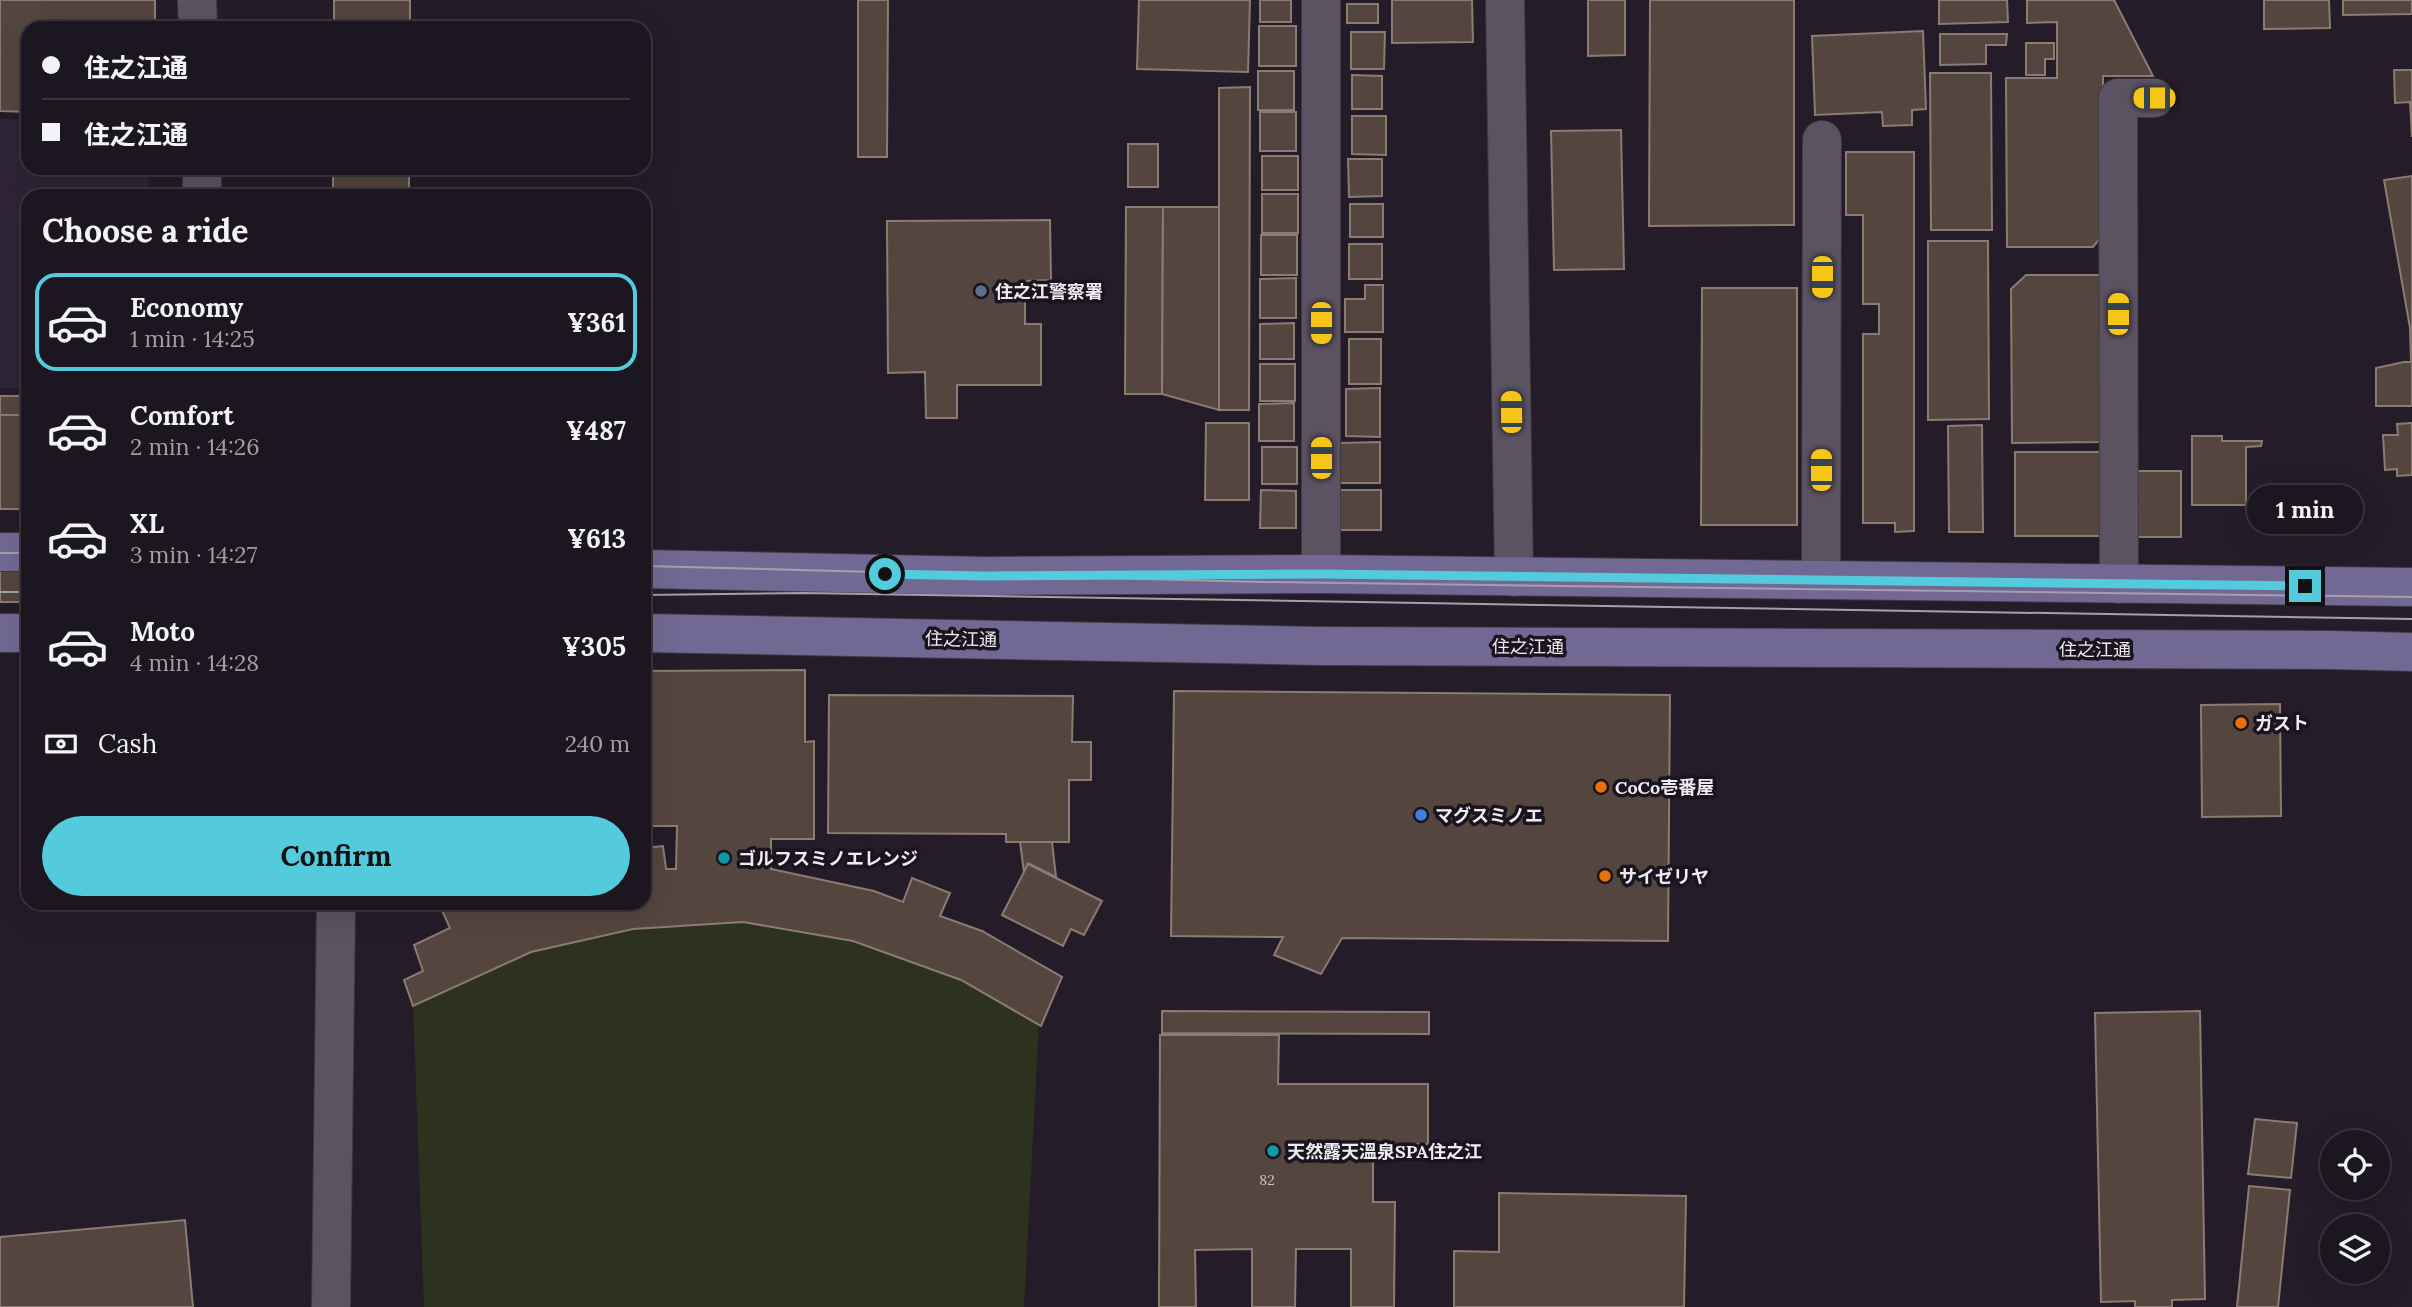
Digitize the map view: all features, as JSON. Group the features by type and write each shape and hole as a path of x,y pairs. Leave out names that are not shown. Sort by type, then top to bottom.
{"main road":[{"path":"0,552 21,552"},
{"path":"651,569 984,576 1321,574 2412,587"},
{"path":"0,632 21,633"},
{"name":"住之江通","path":"651,633 1319,646 2412,652"}],"street":[{"path":"197,0 198,21"},
{"path":"1321,0 1321,574"},
{"path":"1505,0 1514,577"},
{"path":"2119,584 2118,98 2154,98"},
{"path":"1821,580 1822,140"},
{"path":"331,1307 336,910"}],"shaded area":[{"path":"0,119 21,119 21,175 148,175 148,189 21,189 21,388 0,388"}],"green space":[{"path":"745,917 853,938 929,962 1039,1022 1024,1307 424,1307 413,1002 533,949 634,925"}],"building":[{"path":"0,0 155,0 155,21 21,21 21,112 0,111"},
{"path":"334,0 410,0 410,21 334,21"},
{"path":"858,0 888,0 887,157 858,157"},
{"path":"1139,0 1250,0 1248,72 1137,69"},
{"path":"1260,0 1291,0 1291,22 1260,22"},
{"path":"1392,0 1472,0 1473,42 1392,43"},
{"path":"1588,0 1625,0 1625,55 1588,56"},
{"path":"1650,0 1794,0 1794,225 1649,226"},
{"path":"1939,0 2007,0 2008,22 1939,24"},
{"path":"2027,0 2114,0 2153,76 2103,76 2103,235 2093,247 2007,247 2006,78 2057,78 2057,22 2027,23"},
{"path":"2264,0 2329,0 2330,28 2264,29"},
{"path":"2343,0 2412,0 2412,14 2343,15"},
{"path":"1347,4 1378,4 1378,23 1347,23"},
{"path":"1259,26 1296,26 1296,66 1259,66"},
{"path":"1923,31 1926,109 1912,110 1912,125 1883,126 1882,112 1815,115 1812,36"},
{"path":"1351,32 1385,32 1384,69 1351,69"},
{"path":"1940,34 2007,34 2006,45 1986,45 1986,64 1940,65"},
{"path":"2026,43 2054,43 2054,59 2045,59 2045,75 2026,75"},
{"path":"2394,70 2412,70 2412,137 2410,102 2395,103"},
{"path":"1258,71 1294,71 1294,110 1258,110"},
{"path":"1930,73 1991,73 1992,230 1931,230"},
{"path":"1352,75 1382,76 1382,109 1352,109"},
{"path":"1250,87 1249,410 1219,410 1219,88"},
{"path":"1260,112 1296,112 1296,151 1260,151"},
{"path":"1352,116 1386,116 1386,155 1352,154"},
{"path":"1621,130 1624,269 1554,270 1551,131"},
{"path":"1128,144 1158,144 1158,187 1128,187"},
{"path":"1846,152 1914,152 1914,531 1895,532 1895,523 1863,523 1863,334 1879,334 1879,304 1863,304 1863,215 1846,215"},
{"path":"1262,156 1298,156 1298,190 1262,190"},
{"path":"1348,159 1382,159 1382,196 1349,197"},
{"path":"333,175 409,175 409,189 333,189"},
{"path":"2412,176 2411,360 2410,328 2384,180"},
{"path":"1262,194 1298,194 1298,233 1262,233"},
{"path":"1350,204 1383,204 1383,237 1350,237"},
{"path":"1126,207 1163,207 1162,394 1125,394"},
{"path":"1163,207 1219,207 1219,410 1162,394"},
{"path":"1050,220 1051,280 1025,281 1025,324 1041,324 1041,385 957,385 957,418 926,418 925,372 888,373 887,221"},
{"path":"1261,235 1297,235 1297,275 1261,275"},
{"path":"1928,241 1988,241 1989,419 1928,420"},
{"path":"1349,244 1382,244 1382,279 1349,279"},
{"path":"2026,275 2102,275 2102,442 2012,443 2011,289"},
{"path":"1296,278 1296,318 1260,318 1260,279"},
{"path":"1365,285 1383,285 1383,332 1345,332 1345,299 1365,299"},
{"path":"1702,288 1797,288 1797,525 1701,525"},
{"path":"1294,323 1294,359 1260,359 1260,324"},
{"path":"1349,339 1381,339 1381,384 1349,384"},
{"path":"2412,362 2412,406 2376,406 2376,368"},
{"path":"1260,364 1295,364 1295,401 1260,401"},
{"path":"1380,388 1380,437 1346,436 1346,389"},
{"path":"0,396 21,396 21,415 0,415"},
{"path":"1294,403 1294,441 1259,441 1259,404"},
{"path":"0,415 21,415 21,509 0,509"},
{"path":"1206,423 1249,423 1249,500 1205,500"},
{"path":"2412,423 2412,475 2397,476 2397,469 2385,470 2383,435 2398,435 2397,424"},
{"path":"1982,425 1983,532 1949,532 1948,426"},
{"path":"2192,436 2222,436 2222,441 2262,441 2261,446 2246,447 2246,505 2192,505"},
{"path":"1380,442 1380,483 1340,483 1340,443"},
{"path":"1262,447 1297,447 1297,484 1262,484"},
{"path":"2015,452 2103,452 2103,536 2015,536"},
{"path":"2137,471 2181,471 2181,537 2137,537"},
{"path":"1261,490 1296,491 1296,528 1260,528"},
{"path":"1340,490 1381,490 1381,530 1340,530"},
{"path":"0,543 21,543 21,602 0,602"},
{"name":"ゴルフスミノエレンジ","path":"805,670 805,742 814,741 814,839 771,839 771,869 874,891 903,902 912,878 950,893 940,916 982,931 1062,977 1041,1026 961,980 853,941 743,922 633,929 531,952 413,1006 404,980 423,971 414,945 450,928 442,910 651,910 651,847 663,846 666,869 676,869 677,826 651,826 651,671"},
{"name":"マグスミノエ","path":"1174,691 1670,695 1668,941 1342,938 1321,974 1274,955 1283,937 1171,936"},
{"path":"829,695 1073,696 1072,742 1091,742 1091,780 1069,780 1069,842 1006,842 1006,834 828,833"},
{"path":"2280,704 2281,816 2202,817 2201,705"},
{"path":"1020,842 1052,842 1056,877 1028,863 1024,872"},
{"path":"1028,864 1102,901 1084,935 1071,929 1063,946 1002,915"},
{"path":"1162,1011 1429,1012 1429,1034 1162,1033"},
{"path":"2200,1011 2205,1299 2172,1300 2172,1307 2135,1307 2135,1301 2101,1302 2095,1013"},
{"path":"1160,1035 1279,1035 1278,1084 1428,1084 1428,1144 1391,1144 1391,1157 1373,1157 1373,1202 1395,1202 1394,1307 1351,1307 1351,1249 1296,1249 1295,1307 1252,1307 1252,1249 1195,1250 1196,1307 1159,1307"},
{"path":"2255,1119 2297,1123 2291,1178 2248,1174"},
{"path":"2249,1186 2290,1190 2278,1307 2237,1307"},
{"path":"1499,1193 1686,1196 1684,1307 1454,1307 1454,1251 1499,1252"},
{"path":"185,1220 193,1307 0,1307 0,1237"}],"tram line":[{"path":"0,553 21,553"},
{"path":"651,566 1262,582 2412,597"},
{"path":"0,592 21,592"},
{"path":"651,595 803,593 2412,619"}],"place":[{"name":"住之江警察署","path":"981,291"},
{"name":"ガスト","path":"2241,723"},
{"name":"CoCo壱番屋","path":"1601,787"},
{"name":"マグスミノエ","path":"1421,815"},
{"name":"ゴルフスミノエレンジ","path":"724,858"},
{"name":"サイゼリヤ","path":"1605,876"},
{"name":"天然露天溫泉SPA住之江","path":"1273,1151"}],"route":[{"path":"885,574 1321,574 2305,586"}]}
